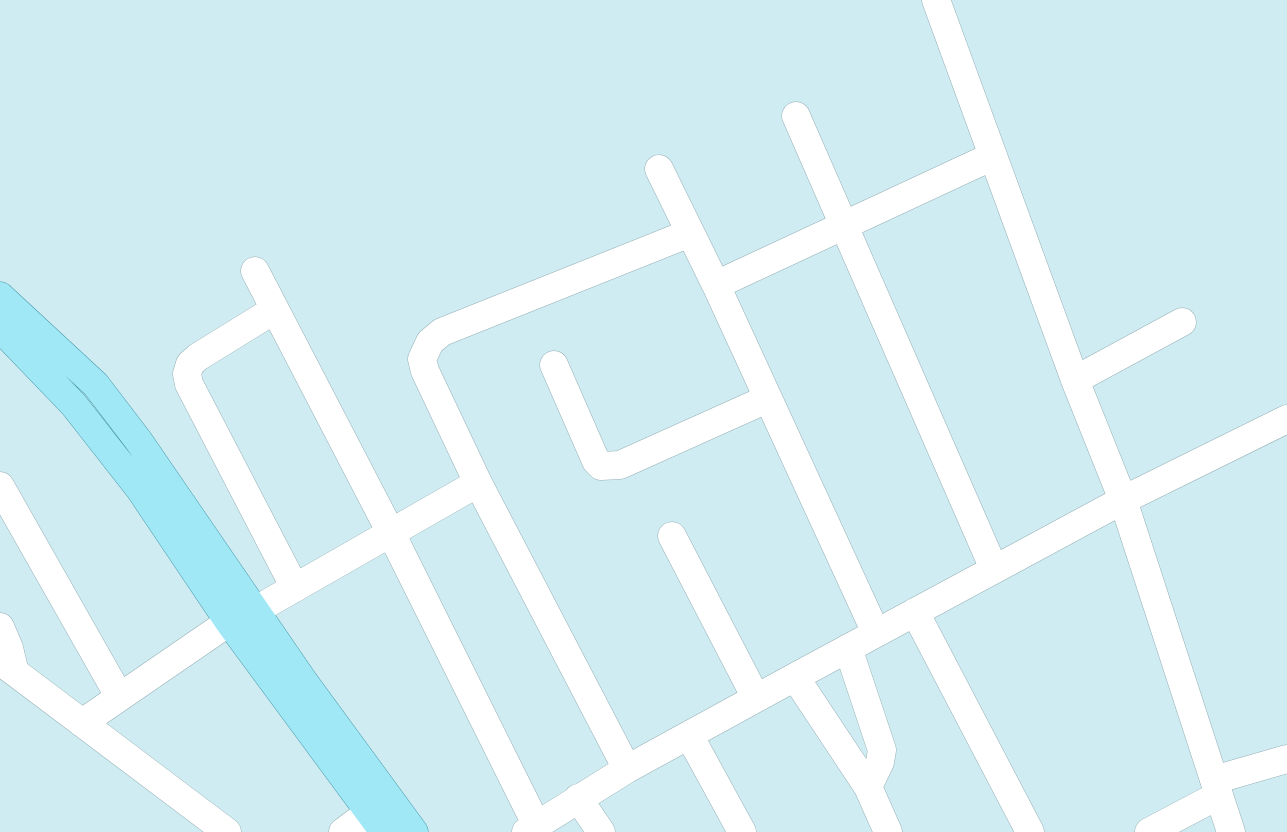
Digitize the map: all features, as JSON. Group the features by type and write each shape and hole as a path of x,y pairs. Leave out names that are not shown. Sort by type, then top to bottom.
{"main road":[{"path":"0,296 96,385 138,440 302,679 414,832"},
{"path":"0,328 74,405 139,488 229,622 377,822"}],"street":[{"path":"936,0 1122,500 1231,832"},
{"path":"796,116 842,226 994,569"},
{"path":"716,284 993,156"},
{"path":"659,169 716,284 767,399 876,633"},
{"path":"627,769 478,483 425,371 422,359 430,342 442,332 690,233"},
{"path":"255,271 391,533 531,828 627,769 795,676 1122,500 1287,419"},
{"path":"274,310 198,357 190,364 187,374 189,384 295,588"},
{"path":"1076,380 1182,322"},
{"path":"554,364 596,461 601,466 620,465 767,399"},
{"path":"256,610 478,483"},
{"path":"0,486 119,696"},
{"path":"672,536 756,698"},
{"path":"915,612 1030,832"},
{"path":"82,723 229,622"},
{"path":"0,627 9,648 7,665 227,832"},
{"path":"848,648 882,750 880,762 868,787"},
{"path":"795,676 868,787 888,832"},
{"path":"689,735 742,832"},
{"path":"1149,832 1216,787 1287,759"},
{"path":"578,798 601,832"},
{"path":"343,832 377,822"}]}
